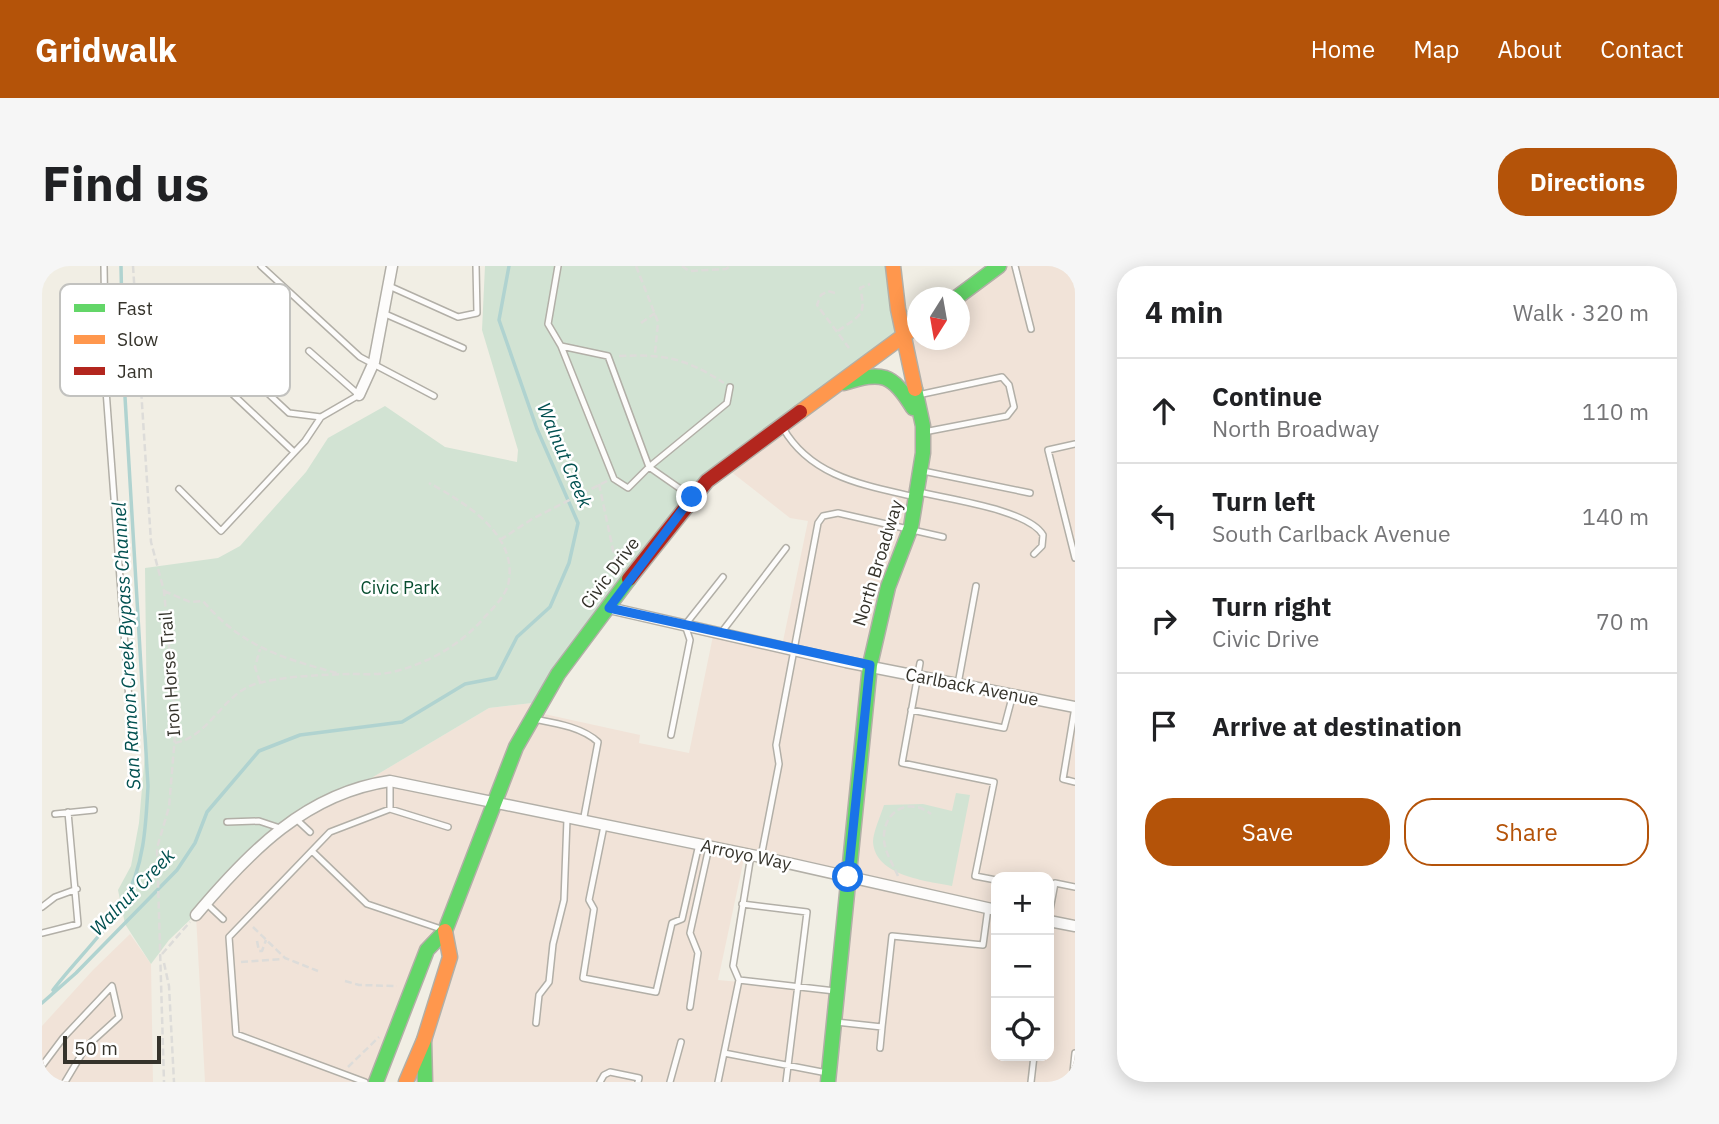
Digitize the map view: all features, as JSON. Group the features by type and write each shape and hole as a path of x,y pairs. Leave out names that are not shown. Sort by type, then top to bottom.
{"main road":[{"name":"North Broadway","path":"829,1077 835,991 870,665 888,587 911,527 922,470 923,429 893,266"},
{"path":"970,288 999,266"},
{"name":"Civic Drive","path":"376,1082 427,950 445,931 494,804 531,719 558,674 707,481 907,331"},
{"path":"829,388 872,374 886,375 902,387 923,429"},
{"name":"Civic Drive","path":"406,1082 424,1040 450,957 445,931"},
{"path":"424,1040 425,1082"}],"street":[{"path":"359,396 374,362 391,267"},
{"name":"Carlback Avenue","path":"609,608 917,676 1075,707"},
{"path":"196,915 234,870 295,818 358,786 390,781"},
{"name":"Arroyo Way","path":"390,781 756,856 991,909"},
{"path":"1054,922 1075,926"}],"lane":[{"path":"104,266 104,284"},
{"path":"261,266 281,284"},
{"path":"388,286 458,317 477,313 476,266"},
{"path":"558,266 548,324 561,346 614,479 628,488 649,467 727,403 730,387"},
{"path":"1015,266 1031,329"},
{"path":"290,293 360,357 374,362 385,373 434,396"},
{"path":"383,313 463,348"},
{"path":"561,346 608,356 649,467 692,497"},
{"path":"179,489 221,530 294,453 321,416 359,396 309,351"},
{"path":"916,396 996,377 1002,377 1010,385 1014,407 1007,416 923,429"},
{"path":"106,396 130,713"},
{"path":"234,396 294,453"},
{"path":"271,396 289,413 321,416"},
{"path":"781,423 792,443 826,471 866,486 1000,509 1013,518 1034,524 1043,535 1042,546 1034,554"},
{"path":"1075,444 1048,450 1075,558"},
{"path":"922,470 1030,494"},
{"path":"718,1082 739,980 733,966 742,904 779,764 776,746 792,648 818,523 823,516 838,513 911,527 943,537"},
{"path":"720,633 786,548"},
{"path":"671,735 690,640 685,625 723,577"},
{"path":"958,684 976,586"},
{"path":"920,663 902,763 993,782 975,876 991,879"},
{"path":"911,710 1004,728 1013,694"},
{"path":"1075,707 1063,779 1075,782"},
{"path":"531,719 554,723 589,735 598,742 583,822"},
{"path":"390,781 390,809"},
{"path":"365,1082 236,1034 229,937 330,832 390,809 449,827"},
{"path":"55,814 94,810"},
{"path":"42,933 78,924 68,813"},
{"path":"295,818 310,832"},
{"path":"536,1023 539,995 549,982 553,944 564,900 566,819"},
{"path":"227,822 259,821 283,829"},
{"path":"604,826 589,900 594,909 583,978 656,992 672,923 682,919 704,846"},
{"path":"690,1007 698,953 690,933 704,846"},
{"path":"312,851 367,904 445,931"},
{"path":"1054,888 1055,883 1075,887"},
{"path":"42,907 55,897 77,890"},
{"path":"206,903 223,919"},
{"path":"742,904 807,912 786,1082"},
{"path":"880,1048 892,936 984,945 991,914"},
{"path":"739,980 835,991"},
{"path":"42,1066 63,1038 112,986 119,1017 86,1047 65,1082"},
{"path":"833,1022 882,1027"},
{"path":"670,1082 681,1042"},
{"path":"724,1053 788,1065 829,1077"},
{"path":"1072,1082 1075,1053"},
{"path":"1031,1082 1033,1061"},
{"path":"600,1082 604,1075 610,1072 639,1078 638,1082"}],"path":[{"name":"Iron Horse Trail","path":"133,266 134,284"},
{"path":"636,266 655,313 658,332 654,355"},
{"path":"682,266 689,271 726,269 730,266"},
{"path":"838,331 862,314 865,304 860,288 870,284"},
{"path":"835,293 828,291 821,295 817,305 849,348"},
{"path":"641,323 655,313"},
{"path":"608,356 654,355 695,364 730,387"},
{"name":"Iron Horse Trail","path":"141,396 150,542 164,591 174,680 175,743 169,807 157,848 162,953"},
{"path":"175,743 193,737 234,695 260,683 400,670 422,663 465,639 502,597 508,585 509,568 500,540 482,517 429,483"},
{"path":"500,540 532,519 599,484 616,564"},
{"path":"164,591 190,601 203,601 219,620 272,655 342,674"},
{"path":"260,649 256,667 260,683"},
{"path":"904,888 885,848 887,820 898,808 906,806 916,806 930,814"},
{"path":"164,1082 160,1013 162,953 196,915"},
{"path":"246,919 285,958 318,971"},
{"path":"257,941 259,951 262,951 266,940"},
{"path":"162,953 169,986 174,1082"},
{"path":"231,962 285,958"},
{"path":"345,981 359,985 397,986"},
{"path":"348,1067 381,1035"}],"shaded area":[{"path":"999,266 1075,266 1075,1082 425,1082 424,1040 450,957 445,932 427,950 376,1082 205,1082 196,915 302,812 358,786 489,708 541,702 535,712 640,735 639,743 689,753 714,631 782,646 808,521 790,518 725,467 829,388 886,375 921,422 907,350 970,350 970,290","holes":["745,854 848,877 835,991 718,980"]},
{"path":"130,934 151,964 153,1082 42,1082 42,1026"}],"green space":[{"name":"Civic Park","path":"485,266 893,266 904,333 707,481 541,702 489,708 358,786 302,812 169,940 151,964 125,924 118,890 131,866 139,823 147,730 145,568 218,558 240,546 306,472 328,438 385,406 445,447 517,462 518,450 482,330"},
{"path":"956,793 970,795 952,886 904,875 883,863 873,842 884,805 923,804 952,811"}],"waterway":[{"name":"San Ramon Creek Bypass Channel","path":"121,266 121,284"},
{"name":"Walnut Creek","path":"42,1003 76,973 177,870 195,843 207,812 259,751 300,735 402,722 465,684 496,678 517,637 550,607 569,563 578,523 537,429 499,320 509,266"},
{"name":"San Ramon Creek Bypass Channel","path":"53,990 124,901 136,874 143,845 148,786 125,396"}],"traffic: fast":[{"path":"970,288 999,266"},
{"path":"844,383 868,377 885,378 899,388 913,408"},
{"path":"828,1082 870,665 888,587 911,527 923,453 923,426 915,389"},
{"path":"376,1082 427,950 445,931 516,747 558,674 629,579"},
{"path":"424,1040 425,1082"}],"traffic: slow":[{"path":"893,266 898,309 915,389"},
{"path":"800,412 907,333"},
{"path":"406,1082 424,1040 450,957 445,931"}],"traffic: jam":[{"path":"629,579 707,481 800,412"}],"route":[{"path":"692,497 609,608 846,662 870,665 848,877"}]}
